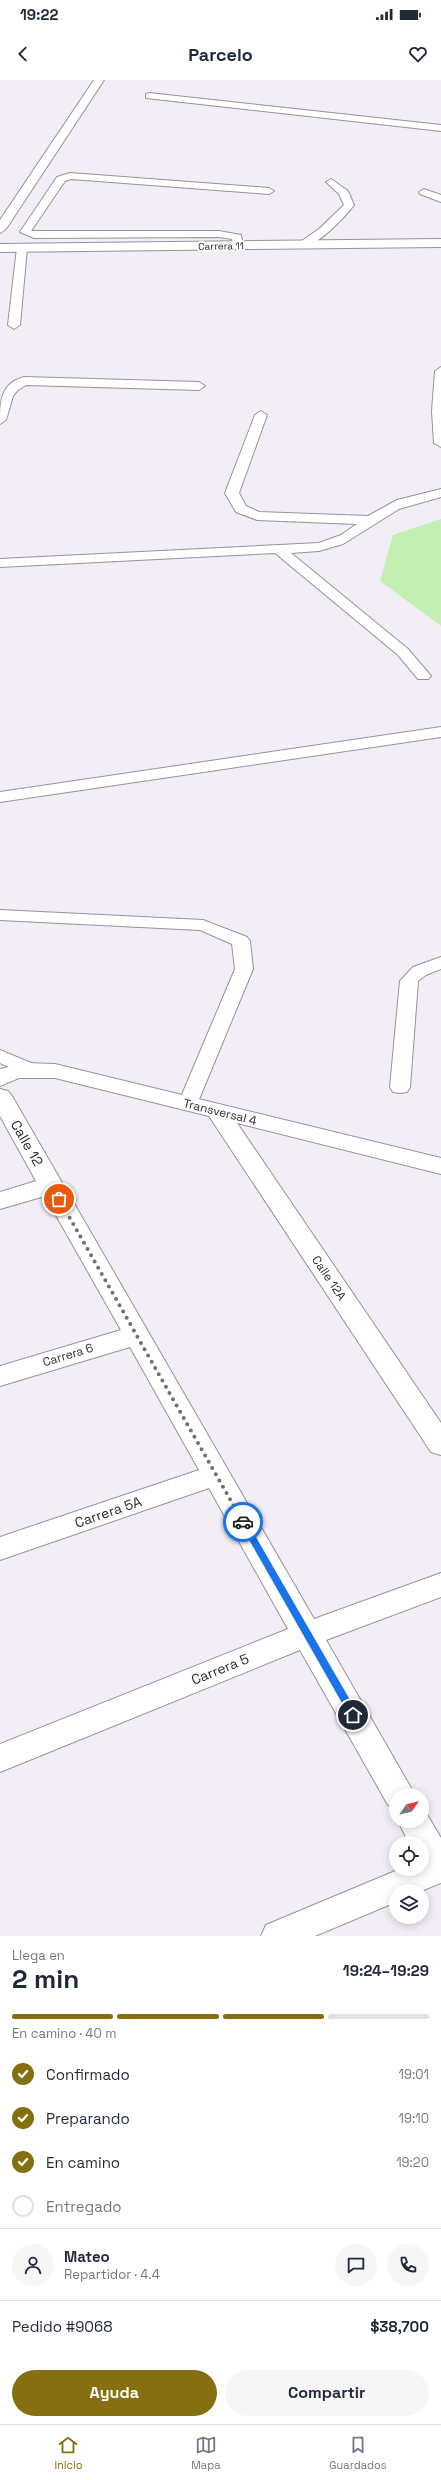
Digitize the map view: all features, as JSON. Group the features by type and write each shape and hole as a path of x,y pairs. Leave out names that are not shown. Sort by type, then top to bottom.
{"street":[{"path":"0,229 99,80"},
{"name":"Carrera 11","path":"0,248 441,244"},
{"name":"Transversal 4","path":"0,1079 4,1076 29,1069 55,1071 434,1163"},
{"name":"Calle 12","path":"0,1096 395,1788"},
{"name":"Calle 12A","path":"217,1111 441,1445"},
{"path":"434,1163 441,1181"},
{"path":"0,1201 51,1186"},
{"name":"Carrera 6","path":"0,1376 137,1335"},
{"name":"Carrera 5A","path":"0,1549 216,1475"},
{"name":"Carrera 5","path":"0,1758 307,1634 441,1585"},
{"path":"278,1936 441,1868 418,1828"}],"lane":[{"path":"149,96 441,128"},
{"path":"238,246 237,237 219,234 34,235 25,232 61,179 70,176 269,191"},
{"path":"303,245 323,231 349,205 344,193 331,182"},
{"path":"424,192 441,199"},
{"path":"14,324 22,248"},
{"path":"441,371 438,411 441,443"},
{"path":"0,420 7,394 17,384 24,381 199,386"},
{"path":"261,415 232,493 241,509 258,516 371,520"},
{"path":"0,563 278,549 336,544 351,536 371,520 403,503 441,493"},
{"path":"278,549 403,652 423,676"},
{"path":"0,797 441,732"},
{"path":"0,916 203,924 241,940 244,969 188,1104"},
{"path":"400,1086 409,980 414,974 422,969 441,963"},
{"path":"0,1056 29,1069"}],"green space":[{"path":"441,519 441,626 380,581 393,535"}],"way so far":[{"path":"59,1199 243,1522"}],"route":[{"path":"243,1522 353,1715"}]}
